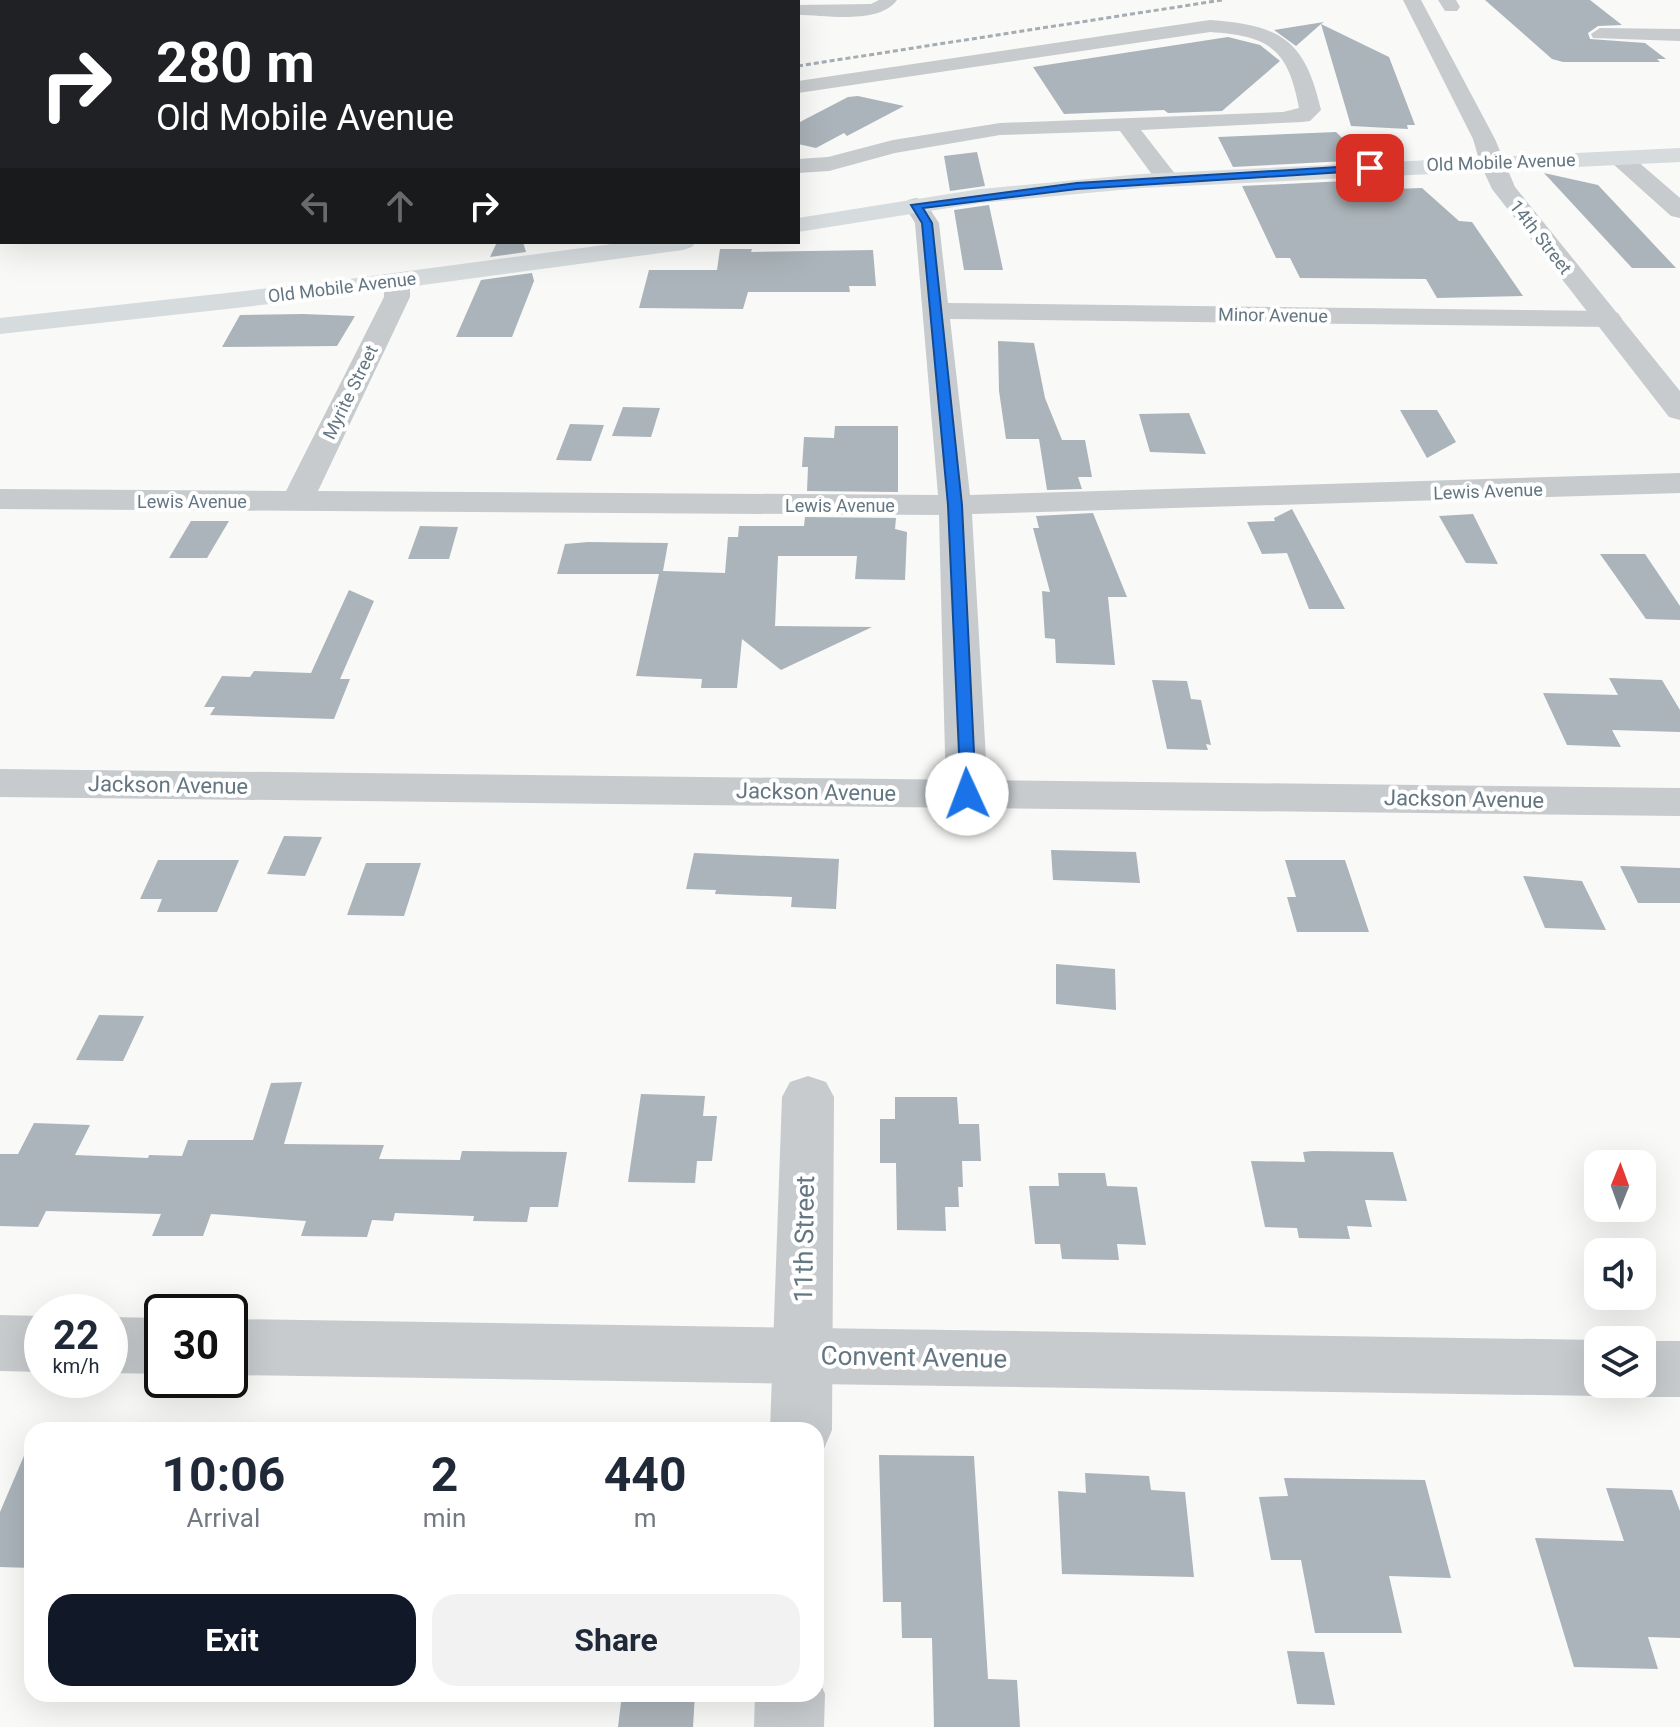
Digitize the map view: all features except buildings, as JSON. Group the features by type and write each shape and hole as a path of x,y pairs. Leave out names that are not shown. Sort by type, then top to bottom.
{"main road":[{"name":"Old Mobile Avenue","path":"800,225 916,205 1141,181 1487,151 1620,158 1680,155"},
{"name":"Old Mobile Avenue","path":"0,326 397,281 668,244"}],"street":[{"name":"14th Street","path":"1412,0 1504,189 1680,411"},
{"path":"800,10 883,4"},
{"path":"800,87 1210,26 1226,27 1269,39 1285,50 1299,66 1310,110 1302,116 1283,118 1000,129 893,147 829,164 800,166"},
{"path":"1600,34 1680,35"},
{"path":"1114,124 1167,179"},
{"path":"1114,124 1141,181"},
{"path":"1620,158 1680,211"},
{"path":"916,205 927,223 955,505 967,794"},
{"name":"Myrite Street","path":"297,501 397,297 397,281"},
{"name":"Minor Avenue","path":"938,311 1608,319"},
{"name":"Lewis Avenue","path":"0,499 955,505 1680,483"},
{"name":"Jackson Avenue","path":"0,783 1680,802"},
{"name":"11th Street","path":"801,1422 808,1097"},
{"path":"0,1343 24,1344"},
{"name":"Convent Avenue","path":"248,1347 1584,1368"},
{"path":"1656,1369 1680,1369"},
{"path":"789,1727 790,1702"}],"railway":[{"path":"800,66 1222,0"}],"route":[{"path":"967,794 955,505 927,223 916,205 1077,186 1370,168"}]}
